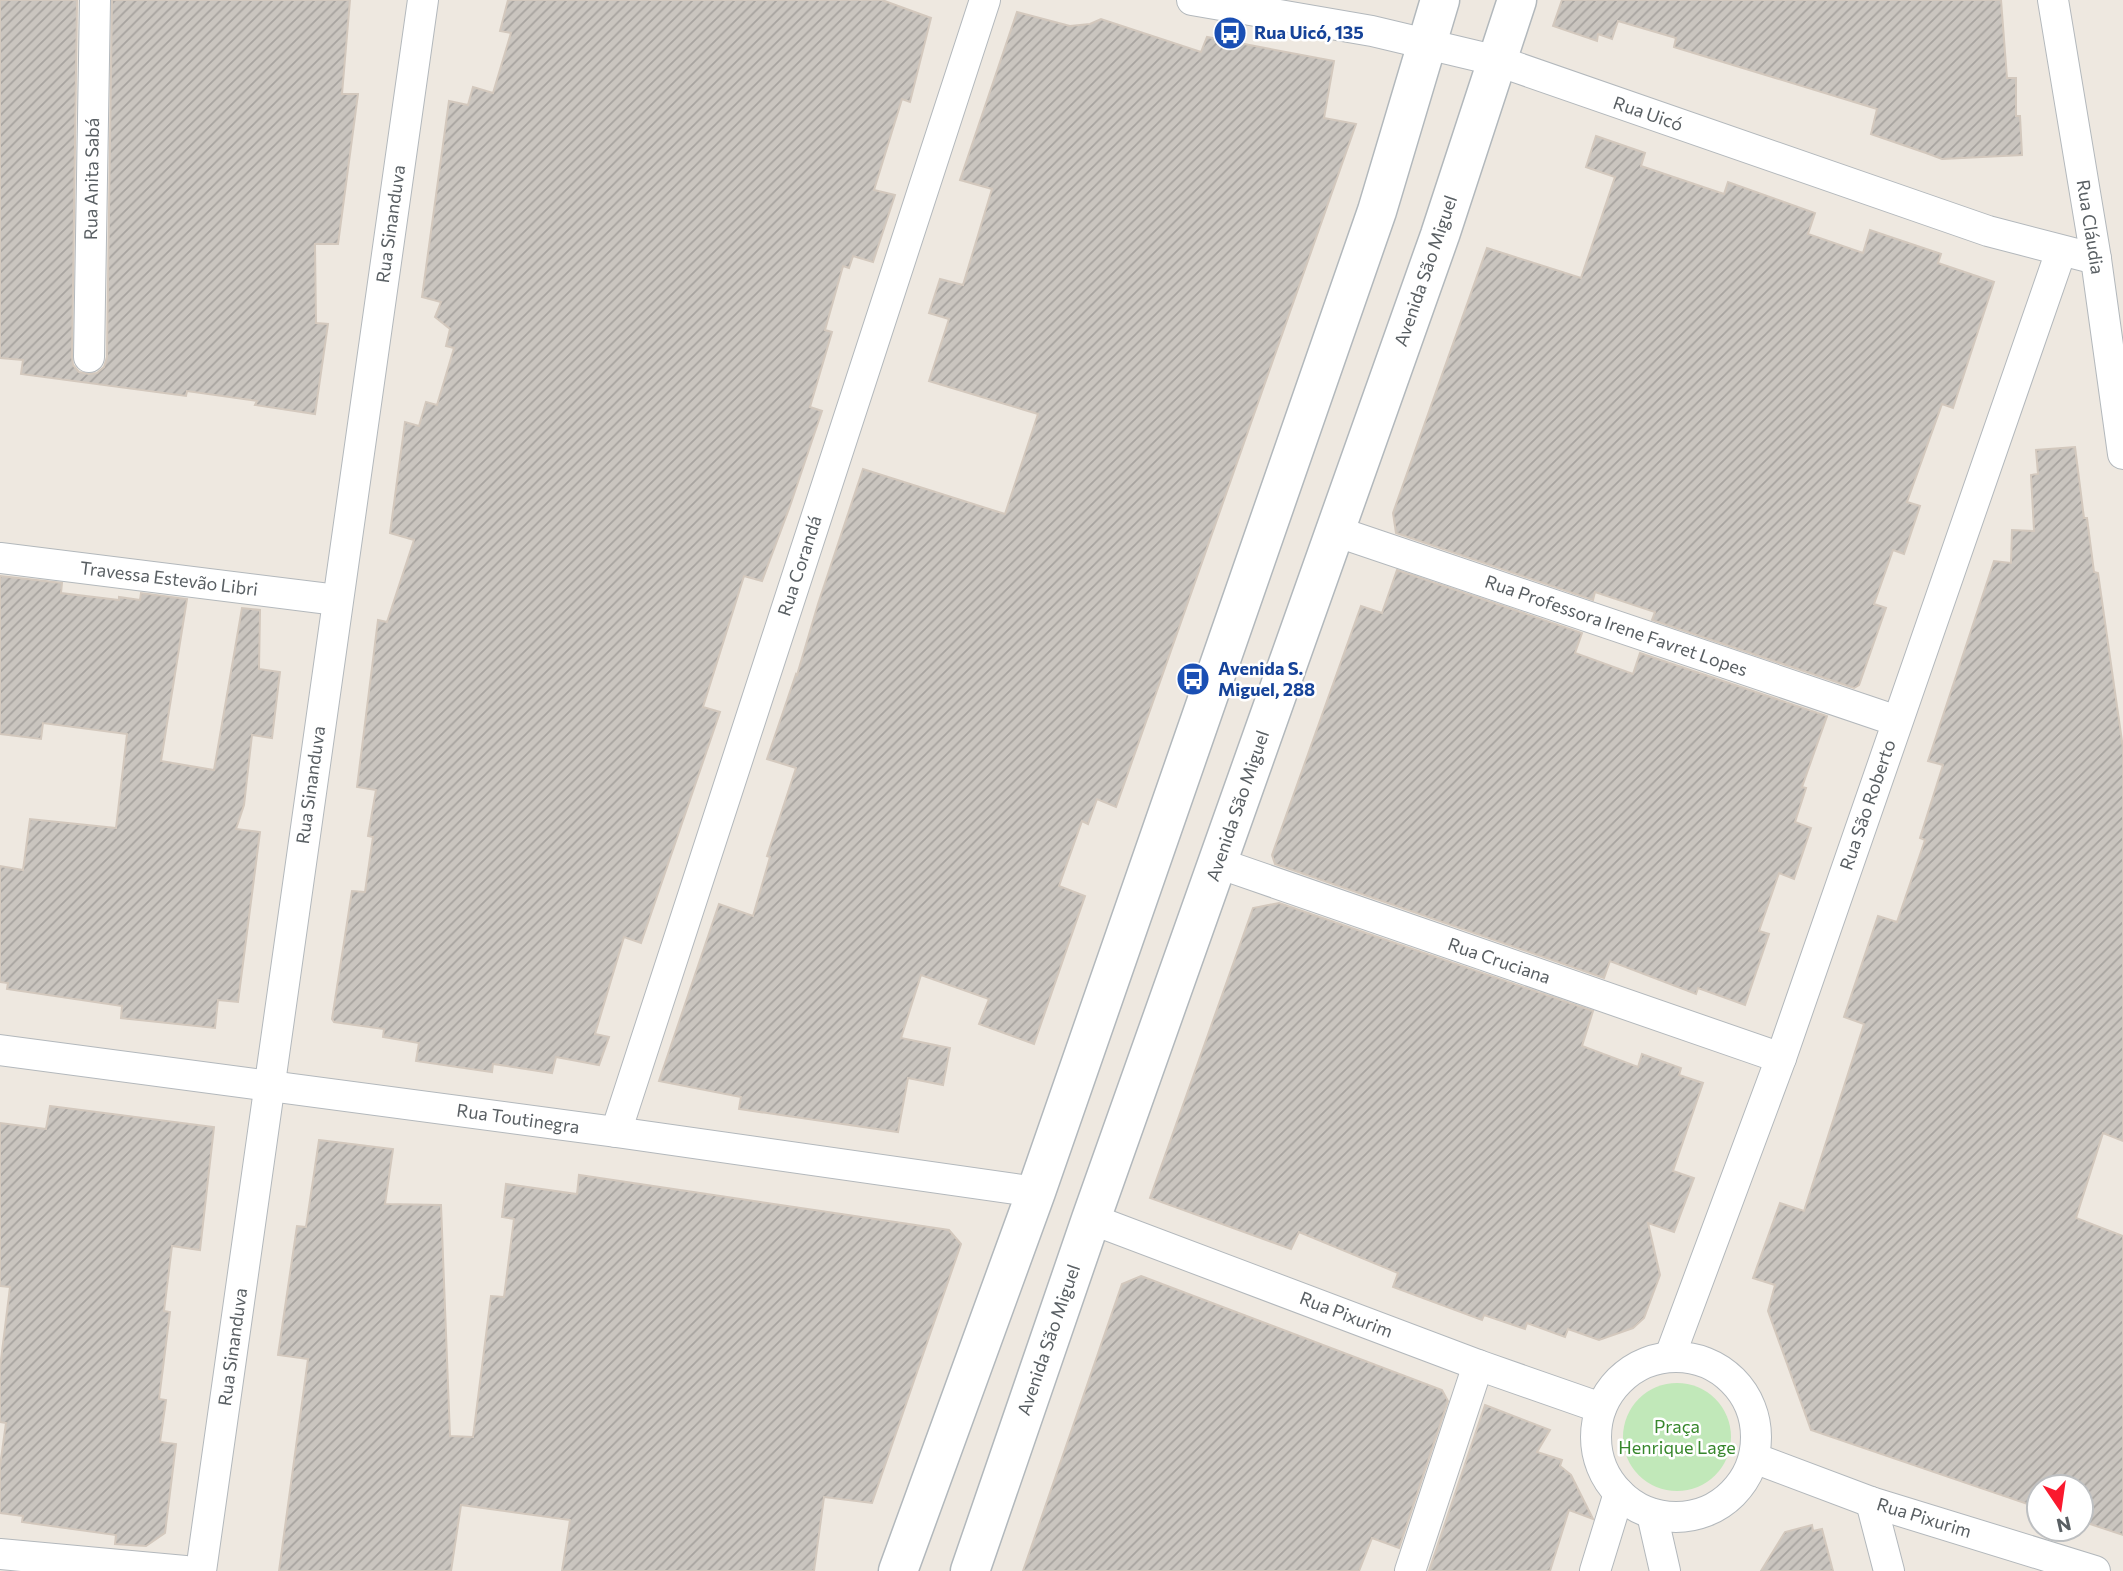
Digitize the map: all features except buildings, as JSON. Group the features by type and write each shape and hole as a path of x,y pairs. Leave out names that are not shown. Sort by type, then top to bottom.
{"main road":[{"path":"898,1571 1036,1192 1377,211 1440,0"},
{"name":"Avenida São Miguel","path":"970,1571 1091,1219 1440,235 1517,0"}],"street":[{"name":"Rua Anita Sabá","path":"89,357 95,0"},
{"name":"Rua Sinanduva","path":"201,1571 423,0"},
{"name":"Rua Corandá","path":"616,1132 985,0"},
{"name":"Rua Uicó","path":"1192,0 1372,30 1498,61 1988,231 2096,259"},
{"name":"Rua Cláudia","path":"2053,0 2096,259 2123,454"},
{"name":"Rua São Roberto","path":"1670,1356 1781,1058 2061,251"},
{"name":"Rua Professora Irene Favret Lopes","path":"1335,531 1897,721"},
{"name":"Travessa Estevão Libri","path":"0,558 337,600"},
{"name":"Rua Cruciana","path":"1218,863 1781,1058"},
{"name":"Rua Toutinegra","path":"0,1050 616,1132 1036,1192"},
{"name":"Rua Pixurim","path":"1091,1219 1478,1365 1601,1408"},
{"path":"1670,1356 1696,1358 1720,1368 1739,1385 1752,1408 1757,1433 1754,1458 1743,1482 1726,1501 1703,1512 1678,1518 1653,1514 1634,1506 1619,1493 1605,1475 1597,1453 1595,1430 1601,1408 1611,1388 1628,1372 1647,1362 1670,1356"},
{"path":"1410,1571 1478,1365"},
{"name":"Rua Pixurim","path":"1754,1458 1871,1502 2095,1571"},
{"path":"1595,1571 1619,1493"},
{"path":"1871,1502 1889,1571"},
{"path":"1653,1514 1665,1571"},
{"path":"0,1554 185,1571"}],"green space":[{"name":"Praça Henrique Lage","path":"1677,1383 1698,1387 1715,1399 1727,1416 1731,1437 1727,1458 1715,1475 1698,1487 1677,1491 1656,1487 1639,1475 1627,1458 1623,1437 1627,1416 1639,1399 1656,1387"}],"place":[{"name":"Rua Uicó, 135","path":"1230,33"},
{"name":"Avenida S. Miguel, 288","path":"1193,679"}]}
